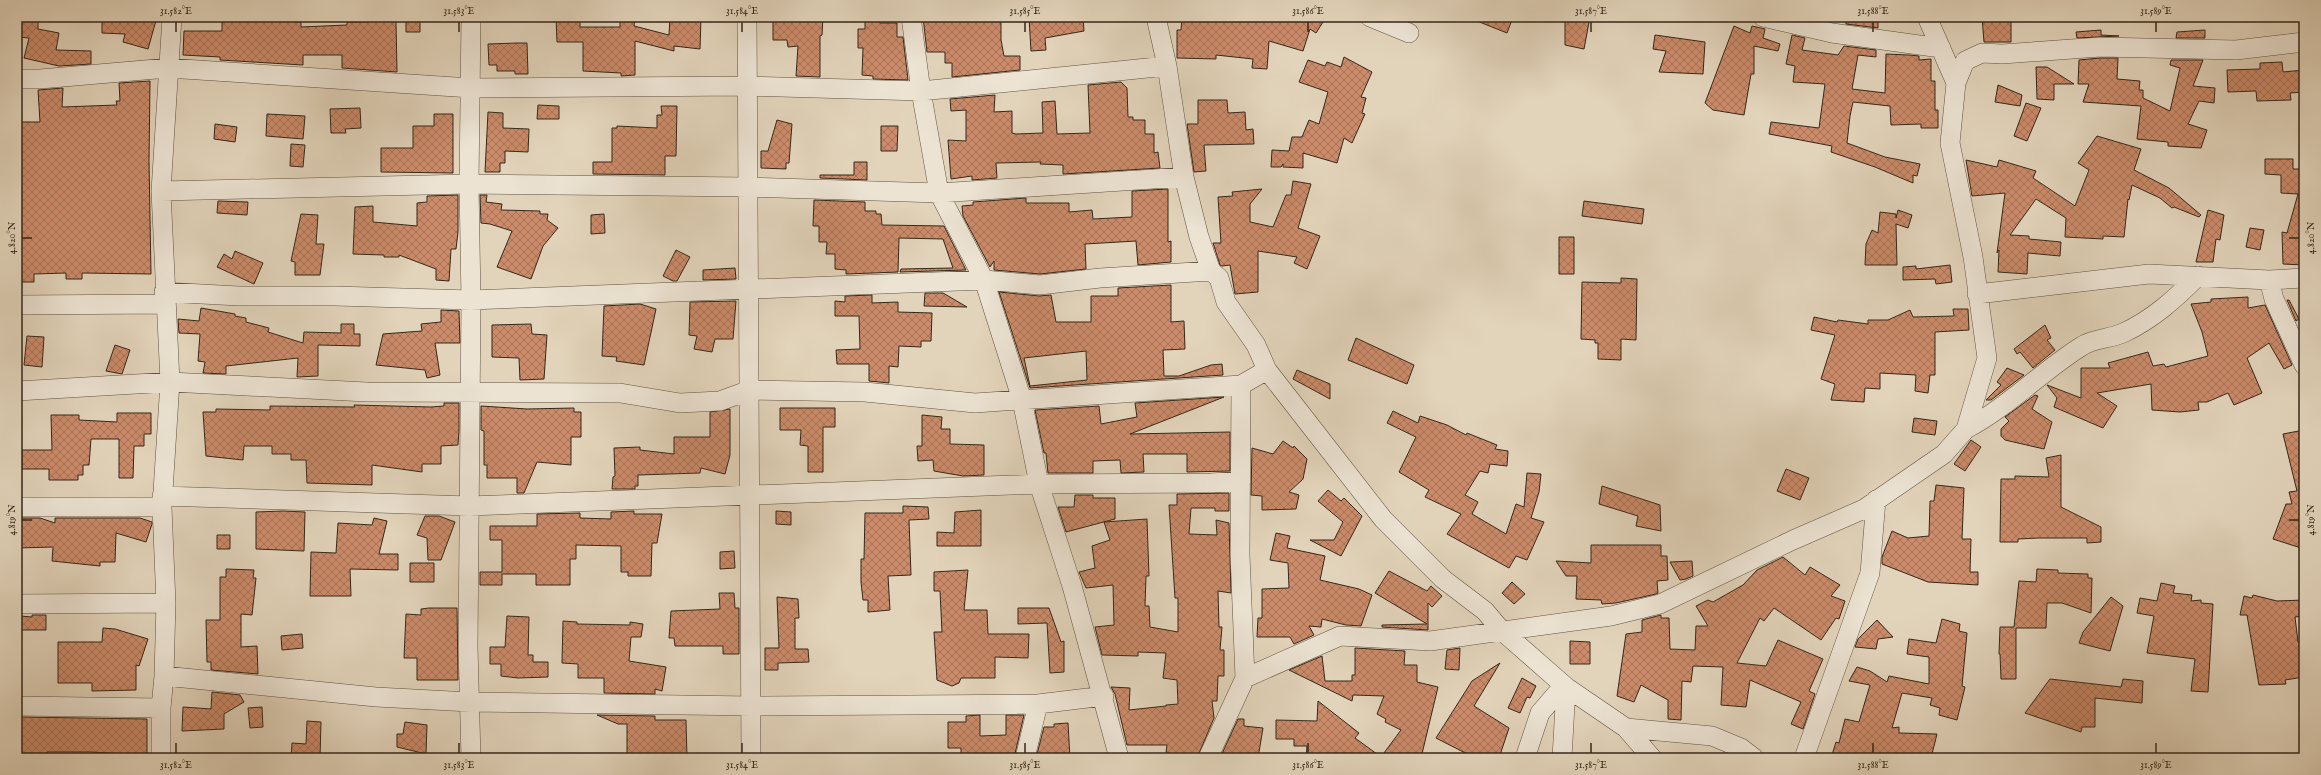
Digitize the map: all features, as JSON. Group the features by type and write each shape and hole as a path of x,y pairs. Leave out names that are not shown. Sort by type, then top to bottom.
{"street":[{"path":"161,758 160,708 164,676 166,603 162,502 170,382 161,191 172,17"},
{"path":"471,17 469,184 472,300 468,646 471,758"},
{"path":"747,17 752,706 751,758"},
{"path":"911,17 920,91 939,193 984,280 1022,400 1039,484 1104,696 1119,758"},
{"path":"1156,17 1167,66 1184,177 1199,237 1211,271 1219,278 1226,302 1256,345 1267,370 1383,519 1443,579 1485,611 1501,630 1565,686 1626,728 1652,758"},
{"path":"1370,17 1409,33"},
{"path":"1763,17 1832,33 1941,48"},
{"path":"1927,17 1956,83"},
{"path":"1966,429 1987,358 1973,257 1950,143 1956,83 1966,61 1982,53 2002,54 2100,47 2236,50 2304,42"},
{"path":"17,79 40,79 168,68 471,88 747,86 920,91 1167,66"},
{"path":"161,191 469,184 748,187 939,193 1184,177"},
{"path":"17,305 239,296 335,296 472,300 749,291 984,280 1040,285 1100,278 1211,271"},
{"path":"1977,294 2149,274 2269,280 2304,278"},
{"path":"1245,678 1340,636 1430,641 1611,616 1660,604 1793,540 1864,509 1944,454 1966,429 1996,412 2043,373 2084,344 2123,333 2170,304 2198,276"},
{"path":"2269,280 2274,299 2304,365"},
{"path":"17,391 170,382 367,392 620,393 680,402 720,401 750,390 865,392 975,403 1241,385 1267,370"},
{"path":"1208,758 1245,678 1240,555 1241,385"},
{"path":"17,507 162,502 470,506 1039,484 1211,484 1241,481"},
{"path":"1804,758 1870,573 1876,500"},
{"path":"17,604 166,603"},
{"path":"164,676 376,697 470,702 752,706 1038,704 1104,696"},
{"path":"1525,758 1540,713 1565,686"},
{"path":"1562,758 1565,686"},
{"path":"1025,758 1038,704"},
{"path":"17,706 160,708"},
{"path":"1626,728 1712,736 1740,748 1754,758"}],"building":[{"path":"102,17 157,17 148,49 123,42 125,34 102,33"},
{"path":"222,17 269,17 268,20 301,22 301,27 347,25 347,22 396,21 397,72 342,68 342,55 303,55 303,65 220,60 220,57 183,55 184,31 222,31"},
{"path":"406,17 420,17 420,32 406,32"},
{"path":"556,17 580,17 580,27 620,27 620,17 635,17 634,26 669,35 670,17 701,17 700,49 674,46 674,51 635,41 635,75 621,76 621,73 583,71 583,42 557,42"},
{"path":"773,17 823,17 822,35 820,36 820,77 796,76 798,46 788,47 787,40 773,40"},
{"path":"865,17 879,17 880,23 897,23 897,37 903,37 908,80 873,79 873,76 862,75 863,48 858,48 858,29 865,29"},
{"path":"923,17 1001,17 1001,40 1004,56 1020,56 1020,70 952,77 952,63 945,63 945,52 927,52"},
{"path":"1029,17 1083,17 1084,31 1045,38 1046,50 1031,51"},
{"path":"1182,17 1315,17 1323,22 1316,33 1310,29 1303,51 1269,41 1267,69 1252,68 1253,59 1216,55 1216,59 1177,58 1177,30 1181,30"},
{"path":"1467,17 1513,17 1507,33"},
{"path":"1565,17 1590,17 1584,49 1565,45"},
{"path":"1846,17 1878,17 1878,28 1846,24"},
{"path":"1982,17 2011,17 2011,42 1984,42"},
{"path":"17,18 38,20 38,29 59,33 56,50 91,51 91,64 59,66 24,58 29,38 17,37"},
{"path":"1734,26 1750,33 1752,26 1765,29 1763,38 1780,44 1778,51 1754,46 1754,74 1751,74 1744,115 1713,110 1705,103"},
{"path":"2101,30 2101,35 2119,36 2077,38 2076,32"},
{"path":"2205,30 2205,38 2176,38 2177,32"},
{"path":"1655,35 1705,42 1703,74 1659,72 1666,51 1653,49"},
{"path":"1792,35 1805,38 1802,50 1838,55 1844,46 1876,50 1876,57 1858,55 1852,89 1885,93 1886,54 1919,56 1919,60 1931,59 1931,81 1935,81 1935,110 1938,110 1938,128 1921,128 1921,124 1891,125 1890,106 1853,102 1850,116 1847,143 1885,157 1920,164 1917,176 1913,175 1913,183 1875,167 1831,152 1832,146 1769,134 1771,122 1819,128 1825,84 1793,82 1795,66 1786,64"},
{"path":"527,43 528,74 515,74 515,71 497,71 497,65 489,65 488,44"},
{"path":"1344,57 1372,72 1361,97 1366,98 1362,113 1365,114 1352,143 1344,138 1337,163 1303,153 1303,168 1283,167 1283,164 1281,167 1271,167 1272,150 1289,151 1292,137 1302,137 1309,120 1319,124 1328,92 1299,82 1308,60 1325,66 1327,62 1341,67"},
{"path":"2118,58 2117,79 2140,81 2139,90 2143,90 2143,98 2170,111 2180,68 2170,65 2171,60 2203,60 2193,86 2215,88 2214,103 2199,101 2188,124 2207,130 2201,148 2168,146 2168,142 2137,139 2141,106 2083,102 2089,84 2078,84 2079,60"},
{"path":"2282,62 2283,72 2304,70 2304,92 2290,93 2291,100 2257,101 2256,91 2228,92 2227,70 2260,69 2260,63"},
{"path":"2036,67 2047,67 2074,84 2054,84 2054,100 2037,99"},
{"path":"150,81 149,161 151,274 82,273 82,279 66,279 66,273 34,274 34,282 17,282 17,122 40,122 38,90 63,88 62,107 117,105 116,101 120,101 119,83"},
{"path":"1121,82 1127,88 1128,117 1133,117 1133,120 1145,120 1145,134 1154,134 1154,153 1158,152 1160,168 1063,174 1063,165 1040,164 1041,162 996,163 997,178 972,180 972,176 951,179 948,140 966,141 966,110 951,111 950,99 995,95 994,112 1012,111 1012,133 1016,134 1043,133 1042,102 1055,101 1057,134 1090,133 1088,85"},
{"path":"1998,85 2022,95 2020,106 1995,102"},
{"path":"1198,100 1227,100 1228,113 1245,112 1246,130 1253,129 1254,144 1204,145 1206,171 1194,172 1187,124 1198,124"},
{"path":"2026,103 2041,108 2027,141 2014,136"},
{"path":"538,105 559,106 559,119 537,119"},
{"path":"661,106 677,106 676,156 665,156 665,175 593,174 593,162 612,162 612,128 617,128 617,126 657,128 657,115 662,115"},
{"path":"360,108 361,128 345,129 346,133 331,133 330,109"},
{"path":"488,112 503,113 503,128 529,129 528,152 505,151 505,163 500,163 500,172 485,172"},
{"path":"267,114 305,116 303,139 266,136"},
{"path":"434,114 453,114 453,173 381,172 381,148 413,148 413,126 434,126"},
{"path":"777,120 792,124 789,163 786,163 786,169 761,168 761,151 768,151"},
{"path":"215,124 237,127 235,142 214,139"},
{"path":"881,126 898,126 897,151 881,151"},
{"path":"2097,136 2141,149 2134,170 2169,188 2201,215 2199,217 2174,207 2172,208 2160,198 2132,185 2129,200 2128,199 2124,237 2103,236 2103,239 2065,237 2066,218 2036,199 2010,235 2029,236 2029,239 2061,242 2060,256 2028,253 2027,274 1998,272 1999,250 1997,253 2005,193 1972,196 1966,160 1997,167 1999,160 2036,171 2033,178 2075,206 2089,170 2078,163"},
{"path":"291,144 305,145 303,167 290,166"},
{"path":"2265,159 2293,159 2293,169 2304,169 2304,265 2283,264 2282,232 2287,233 2298,194 2281,193 2281,175 2265,174"},
{"path":"854,162 867,162 867,180 820,178 820,175 854,175"},
{"path":"1293,181 1311,184 1298,228 1320,236 1307,269 1294,263 1297,257 1258,251 1258,292 1235,294 1230,265 1220,265 1213,243 1221,243 1218,197 1233,196 1232,192 1262,189 1250,204 1250,222 1273,227 1286,195 1291,195"},
{"path":"1168,189 1168,242 1171,241 1171,262 1138,265 1136,241 1085,244 1086,269 1040,274 994,270 994,261 990,267 963,216 962,206 973,205 973,202 1026,198 1026,203 1069,203 1069,212 1092,210 1093,219 1132,217 1132,191"},
{"path":"458,195 458,232 456,249 451,249 449,281 436,280 436,269 399,255 399,257 384,257 384,255 353,254 355,207 373,206 373,222 417,226 417,203 427,202 427,196"},
{"path":"480,195 487,195 486,202 502,204 501,210 540,211 540,214 548,214 547,220 558,228 543,246 531,279 497,267 512,231 490,224 481,223"},
{"path":"814,200 865,202 865,211 876,211 876,214 881,214 882,225 944,226 966,270 900,272 901,269 953,268 943,239 899,238 898,272 846,274 846,270 835,269 835,254 826,254 827,242 819,242 819,226 813,226"},
{"path":"218,201 248,202 247,215 217,213"},
{"path":"1584,201 1644,209 1642,224 1582,216"},
{"path":"1898,210 1912,215 1908,228 1896,224 1897,265 1865,265 1866,244 1872,230 1878,233 1880,212 1896,214 1896,218"},
{"path":"2208,210 2224,215 2220,240 2216,239 2213,262 2196,262"},
{"path":"301,214 318,215 316,244 324,244 320,275 295,275 295,262 291,261"},
{"path":"604,214 605,233 591,234 591,215"},
{"path":"2250,228 2264,230 2260,250 2246,247"},
{"path":"1559,237 1574,237 1574,274 1559,274"},
{"path":"676,250 690,257 677,281 673,281 663,276"},
{"path":"235,251 263,263 254,284 217,267 224,254 232,259"},
{"path":"1950,265 1952,282 1936,284 1935,279 1903,280 1903,267 1916,266 1916,269"},
{"path":"735,268 736,279 703,280 703,270"},
{"path":"1621,278 1637,279 1636,340 1621,339 1621,360 1598,359 1598,343 1595,343 1595,340 1581,339 1582,282 1621,283"},
{"path":"1171,285 1171,322 1184,321 1185,349 1163,350 1164,376 1179,376 1211,365 1222,364 1223,375 1030,388 999,292 1039,296 1051,295 1056,322 1091,322 1091,296 1118,296 1118,288","holes":["1086,351 1087,380 1030,386 1024,358"]},
{"path":"925,293 943,293 967,307 924,306"},
{"path":"872,295 872,303 898,302 898,312 932,313 931,341 921,341 921,347 899,346 898,367 889,366 889,383 869,381 869,364 837,364 836,350 860,349 859,316 835,316 835,301 845,302 845,296"},
{"path":"2248,297 2248,308 2265,305 2292,365 2284,369 2269,343 2247,358 2262,393 2234,405 2228,393 2207,402 2198,402 2199,410 2180,412 2152,410 2151,384 2097,393 2117,406 2103,428 2054,407 2057,398 2047,385 2081,398 2081,368 2110,368 2108,363 2148,352 2153,366 2164,364 2166,367 2208,356 2202,332 2191,304 2211,302 2211,299"},
{"path":"2287,300 2289,300 2299,319 2296,321"},
{"path":"736,301 733,339 715,339 712,352 694,349 697,336 689,335 690,302"},
{"path":"640,304 656,309 644,365 616,361 617,357 602,356 604,306"},
{"path":"201,308 235,314 235,316 246,318 246,322 269,328 268,332 303,343 304,332 341,333 341,324 354,324 354,334 360,334 360,346 318,345 318,376 297,377 298,358 226,366 226,374 203,373 205,362 198,361 200,334 179,333 178,319 199,321"},
{"path":"1953,309 1968,309 1969,330 1935,332 1935,375 1930,375 1928,393 1915,391 1916,375 1880,373 1880,389 1865,388 1864,402 1831,400 1835,384 1821,379 1835,335 1811,330 1814,317 1837,322 1838,320 1868,324 1868,320 1888,320 1910,310 1913,317 1954,316"},
{"path":"441,310 459,311 460,343 435,343 440,375 427,378 425,370 376,365 383,334 422,331 421,324 441,322"},
{"path":"531,324 532,334 547,335 544,379 520,380 519,358 492,357 492,325"},
{"path":"2045,325 2051,338 2047,340 2055,350 2033,368 2020,352 2017,354 2014,349"},
{"path":"27,336 44,337 42,367 24,365"},
{"path":"1356,338 1414,365 1407,384 1348,360"},
{"path":"115,345 130,350 122,374 106,371"},
{"path":"2007,368 2024,375 1991,400 1986,400 2001,385 1997,382"},
{"path":"1297,370 1330,384 1330,399 1293,379"},
{"path":"2035,395 2038,396 2032,409 2052,422 2044,449 2005,440 2001,436 2001,429 2009,421 2005,417"},
{"path":"1224,397 1130,434 1230,432 1230,471 1187,472 1187,454 1143,454 1144,472 1121,473 1120,460 1093,461 1093,473 1048,473 1046,453 1044,453 1035,410 1099,406 1101,424 1137,417 1135,403"},
{"path":"444,403 459,403 458,445 441,446 441,464 422,464 422,472 372,465 372,485 307,483 306,460 291,460 291,454 272,454 272,446 244,446 243,460 206,456 203,412 216,412 216,409 270,410 270,406 355,407 354,405 431,407 444,406"},
{"path":"481,406 527,409 574,408 574,412 581,412 581,437 571,437 571,465 537,462 524,493 517,493 517,478 487,478 487,465 484,465 484,431 481,430"},
{"path":"780,408 835,408 835,427 823,427 823,472 808,472 808,446 800,445 801,430 780,430"},
{"path":"730,409 730,455 725,474 701,468 700,473 638,475 638,486 635,486 635,489 612,489 613,477 615,476 614,448 640,447 640,450 674,454 674,437 710,437 710,412"},
{"path":"1393,411 1418,423 1420,416 1447,425 1466,435 1467,433 1497,445 1495,449 1508,451 1507,466 1490,464 1488,473 1480,471 1465,495 1478,502 1472,514 1506,534 1516,504 1524,507 1527,473 1541,474 1539,492 1531,518 1544,522 1527,560 1516,556 1509,568 1447,534 1461,514 1425,497 1429,490 1399,472 1416,437 1387,423"},
{"path":"117,413 151,413 151,434 144,434 144,446 134,446 133,478 119,478 119,439 91,439 89,465 83,465 83,475 78,475 78,480 49,480 49,469 22,469 22,450 52,450 51,415 79,415 79,420 117,422"},
{"path":"922,415 942,417 941,429 950,429 950,444 984,445 984,475 963,476 934,471 933,460 918,461 917,446 922,446"},
{"path":"1914,418 1937,421 1935,435 1912,432"},
{"path":"2304,430 2304,549 2273,539 2286,504 2292,504 2289,492 2297,491 2283,434"},
{"path":"1971,440 1981,447 1965,471 1954,464"},
{"path":"1283,441 1293,448 1294,446 1307,459 1303,479 1289,492 1299,495 1296,509 1262,510 1262,496 1251,495 1252,448 1273,454"},
{"path":"2061,455 2061,507 2101,527 2101,542 2087,543 2087,538 2039,538 2018,539 2018,542 2000,542 2001,479 2015,479 2015,476 2049,477 2046,458"},
{"path":"1786,469 1809,478 1800,500 1777,491"},
{"path":"1936,485 1964,488 1962,539 1971,539 1970,572 1978,572 1978,585 1928,582 1882,564 1882,557 1892,531 1908,538 1929,536 1930,501 1934,501"},
{"path":"1602,486 1660,505 1661,531 1636,526 1638,516 1599,504"},
{"path":"1328,490 1341,501 1344,498 1362,516 1341,556 1310,540 1334,540 1343,522 1318,501"},
{"path":"1229,493 1229,511 1215,511 1215,508 1191,508 1189,534 1217,535 1216,520 1229,523 1231,593 1218,591 1219,627 1222,627 1220,650 1224,650 1224,676 1218,676 1217,701 1212,701 1214,718 1197,758 1175,758 1176,754 1166,753 1167,745 1127,745 1115,694 1111,687 1130,688 1129,710 1178,704 1177,680 1163,678 1166,653 1138,652 1138,656 1102,655 1095,627 1114,625 1113,585 1086,588 1079,572 1095,568 1092,546 1110,540 1104,522 1147,519 1149,576 1146,576 1145,606 1149,606 1150,627 1178,632 1178,598 1175,598 1169,505 1177,505 1177,494"},
{"path":"1075,495 1093,495 1093,498 1115,498 1115,519 1066,532 1058,507 1074,507"},
{"path":"903,506 928,507 929,519 909,520 911,575 888,576 890,610 868,612 868,600 863,600 861,582 861,559 864,559 865,513 903,513"},
{"path":"981,510 981,546 937,546 937,532 954,533 955,512"},
{"path":"634,511 634,514 662,514 657,543 652,543 651,576 628,576 628,572 621,572 621,546 576,545 576,559 570,559 570,585 536,585 536,574 502,574 502,585 480,585 480,572 502,572 502,540 490,540 490,526 537,526 537,514 580,513 580,518 611,519 611,512"},
{"path":"776,511 791,512 791,525 776,524"},
{"path":"256,512 305,512 304,551 256,549"},
{"path":"425,516 439,516 455,522 441,560 428,560 427,538 417,535"},
{"path":"21,518 40,518 55,523 55,518 140,518 152,522 152,524 146,542 116,533 115,562 100,562 100,566 52,561 53,547 17,548 17,519 20,520"},
{"path":"374,518 387,521 379,554 398,554 398,570 350,569 351,596 310,596 311,552 336,553 338,523 372,525"},
{"path":"1276,533 1290,536 1287,548 1325,556 1320,580 1359,589 1372,595 1361,626 1346,625 1322,619 1321,627 1309,626 1314,635 1294,644 1290,637 1257,637 1258,618 1262,618 1262,589 1289,588 1288,563 1270,560"},
{"path":"217,535 230,535 230,549 217,549"},
{"path":"1591,545 1661,545 1661,556 1667,556 1668,580 1657,581 1658,593 1656,594 1616,603 1602,604 1601,600 1576,599 1577,576 1566,576 1556,561 1591,563"},
{"path":"734,551 735,568 720,569 720,552"},
{"path":"1783,557 1805,575 1810,567 1840,585 1831,596 1845,601 1839,619 1836,618 1821,640 1774,608 1764,621 1760,618 1737,663 1766,666 1778,640 1823,659 1809,691 1815,694 1803,729 1791,724 1801,702 1750,680 1746,707 1721,705 1723,667 1693,666 1691,682 1682,681 1681,720 1668,719 1668,700 1641,685 1634,702 1617,696 1626,634 1642,632 1642,620 1661,615 1661,618 1669,618 1670,649 1695,650 1696,626 1708,626 1696,606 1708,600 1713,602 1743,585 1757,570"},
{"path":"1692,561 1693,576 1680,580 1670,562"},
{"path":"410,563 434,563 434,582 410,582"},
{"path":"226,569 254,570 253,578 256,578 252,615 241,614 241,647 257,646 258,674 211,670 211,662 207,662 206,620 220,620 220,577 226,577"},
{"path":"2037,569 2058,570 2058,573 2088,574 2088,578 2092,578 2091,613 2062,603 2047,603 2046,628 2016,628 2016,679 2001,679 1999,654 2000,627 2014,627 2019,581 2036,582"},
{"path":"968,570 964,610 987,610 988,634 1029,634 1028,658 995,657 995,678 961,678 959,683 952,686 937,680 934,632 942,632 940,591 934,591 934,572"},
{"path":"1389,571 1427,591 1431,586 1442,596 1432,607 1428,603 1428,630 1382,627 1382,625 1427,624 1375,593"},
{"path":"1512,582 1525,594 1514,604 1502,593"},
{"path":"2161,583 2175,586 2173,593 2192,595 2191,601 2201,600 2201,603 2213,604 2208,692 2191,691 2195,659 2147,653 2154,616 2137,613 2140,598 2157,601"},
{"path":"719,593 734,593 735,608 739,608 739,654 723,654 723,646 675,646 674,638 669,638 671,611 720,609"},
{"path":"2253,595 2277,601 2304,600 2304,616 2295,617 2298,642 2304,642 2304,677 2285,680 2286,684 2259,685 2247,615 2240,615 2244,596 2252,598"},
{"path":"777,597 798,599 799,618 795,618 795,649 808,649 809,662 778,663 778,670 765,670 765,648 779,648"},
{"path":"2111,597 2123,606 2110,651 2079,643 2083,632"},
{"path":"457,608 458,680 417,680 417,658 404,658 406,614 421,615 421,609"},
{"path":"1018,608 1049,608 1061,642 1064,641 1064,672 1050,673 1047,623 1018,624"},
{"path":"32,615 46,615 46,630 20,630 20,616 32,617"},
{"path":"507,616 529,617 528,655 533,655 533,662 548,662 548,677 518,678 501,676 501,664 490,664 490,647 505,647"},
{"path":"1942,619 1960,624 1959,631 1967,633 1962,686 1965,687 1957,720 1939,715 1940,708 1930,705 1932,698 1902,693 1892,728 1899,727 1899,733 1937,734 1931,758 1831,758 1836,742 1839,743 1845,719 1859,722 1870,685 1849,681 1857,667 1870,671 1887,682 1889,676 1929,684 1929,657 1907,654 1909,639 1936,643"},
{"path":"1877,620 1893,637 1878,639 1876,649 1855,647 1858,639"},
{"path":"563,621 577,622 577,624 630,625 630,622 643,624 641,637 631,637 629,661 666,667 662,691 655,689 655,694 604,693 604,678 578,678 578,664 562,663"},
{"path":"103,628 115,629 148,639 139,666 136,665 136,690 92,691 92,683 58,683 58,642 102,642"},
{"path":"302,634 303,648 282,650 281,636"},
{"path":"1570,641 1590,642 1590,664 1570,664"},
{"path":"1355,648 1405,651 1404,665 1417,665 1417,682 1438,687 1421,758 1306,758 1307,746 1294,746 1294,739 1276,739 1276,720 1317,721 1318,701 1359,733 1355,738 1381,757 1401,730 1385,722 1386,719 1377,714 1384,696 1353,695 1352,701 1289,670 1322,656 1325,681 1352,681 1352,675 1355,675"},
{"path":"1460,648 1459,670 1445,669 1447,650"},
{"path":"1500,663 1474,706 1509,728 1499,758 1475,758 1436,738 1472,681"},
{"path":"1522,678 1536,686 1530,698 1527,697 1520,713 1508,708"},
{"path":"2050,679 2121,687 2123,679 2143,681 2142,703 2095,698 2095,727 2082,727 2081,732 2025,713"},
{"path":"212,692 240,695 244,702 224,714 224,729 182,731 183,707 211,709"},
{"path":"262,707 263,727 250,728 248,708"},
{"path":"597,715 655,716 655,720 686,720 687,758 627,758 627,724 618,724"},
{"path":"980,715 980,736 1006,735 1006,715 1024,715 1014,758 961,758 961,748 948,748 948,722 966,722 966,716"},
{"path":"17,717 147,719 147,755 90,752 47,752 47,758 17,758"},
{"path":"1238,719 1244,719 1244,726 1263,728 1258,758 1220,758"},
{"path":"307,721 321,722 320,758 291,758 292,743 306,744"},
{"path":"405,722 427,725 426,754 397,747 397,734 403,734"},
{"path":"1068,723 1070,758 1036,758 1044,727 1054,727 1054,724"}]}
